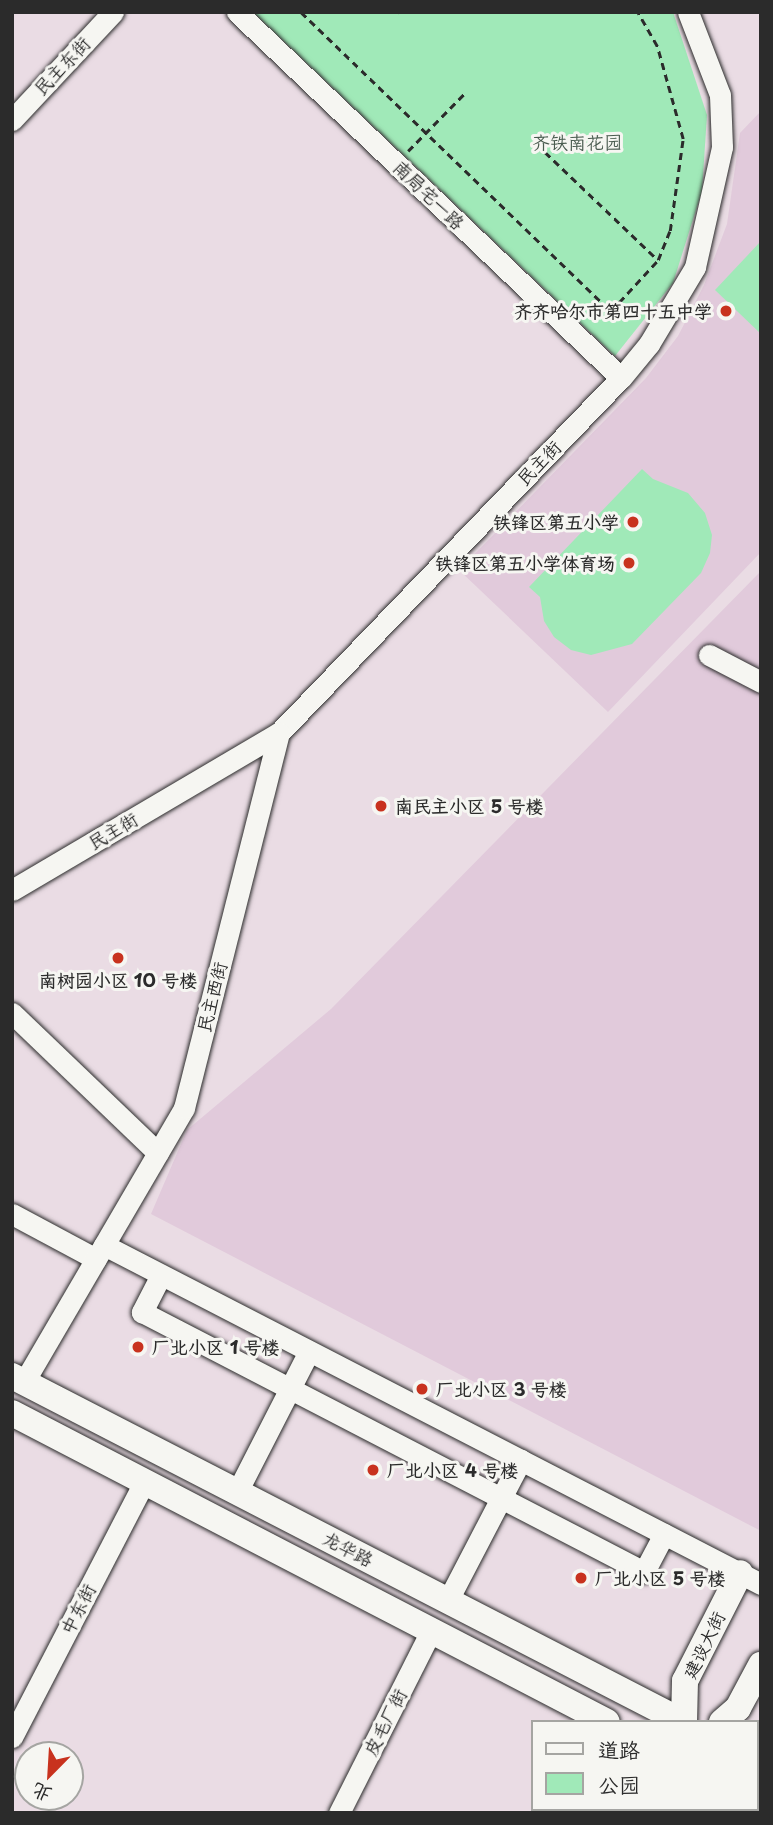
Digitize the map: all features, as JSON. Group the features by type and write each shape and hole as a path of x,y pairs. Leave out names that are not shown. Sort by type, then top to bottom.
{"main road":[{"name":"龙华路","path":"18,1379 680,1720"},
{"name":"龙华路","path":"12,1413 603,1720"},
{"name":"建设大街","path":"684,1720 685,1681 750,1579"},
{"path":"724,1720 738,1708 761,1665"}],"street":[{"name":"民主东街","path":"12,120 113,12"},
{"name":"南局宅一路","path":"237,12 621,378"},
{"name":"民主街","path":"12,890 279,733 621,378 649,344 695,267 722,147 720,95 688,12"},
{"path":"709,655 761,682"},
{"name":"民主西街","path":"18,1379 100,1252 184,1108 279,733"},
{"path":"12,1013 158,1153"},
{"path":"12,1206 22,1219 161,1275 750,1579"},
{"path":"161,1275 142,1312 644,1572 664,1534"},
{"path":"237,1492 309,1351"},
{"path":"448,1600 521,1460"},
{"name":"中东街","path":"12,1737 144,1482"},
{"name":"皮毛厂街","path":"339,1813 432,1631"}],"path":[{"path":"301,12 611,311 658,260 670,231 683,139 657,46 636,12"},
{"path":"397,164 465,93"},
{"path":"545,152 658,260"}],"shaded area":[{"name":"铁锋区第五小学","path":"761,111 761,552 608,712 459,570 646,378 678,336 704,285 727,224 740,133"},
{"path":"761,571 761,1531 151,1214 187,1130 331,1009"}],"green space":[{"name":"齐铁南花园","path":"253,12 673,12 707,115 702,191 673,283 615,356"},
{"path":"761,241 761,334 715,290"},
{"name":"铁锋区第五小学体育场","path":"642,469 653,479 688,493 705,513 712,535 710,553 701,573 632,644 591,655 571,650 554,637 544,621 540,597 529,587"}],"place":[{"name":"齐齐哈尔市第四十五中学","path":"726,311"},
{"name":"铁锋区第五小学","path":"633,522"},
{"name":"铁锋区第五小学体育场","path":"629,563"},
{"name":"南民主小区 5 号楼","path":"381,806"},
{"name":"南树园小区 10 号楼","path":"118,958"},
{"name":"厂北小区 1 号楼","path":"138,1347"},
{"name":"厂北小区 3 号楼","path":"422,1389"},
{"name":"厂北小区 4 号楼","path":"373,1470"},
{"name":"厂北小区 5 号楼","path":"581,1578"}]}
